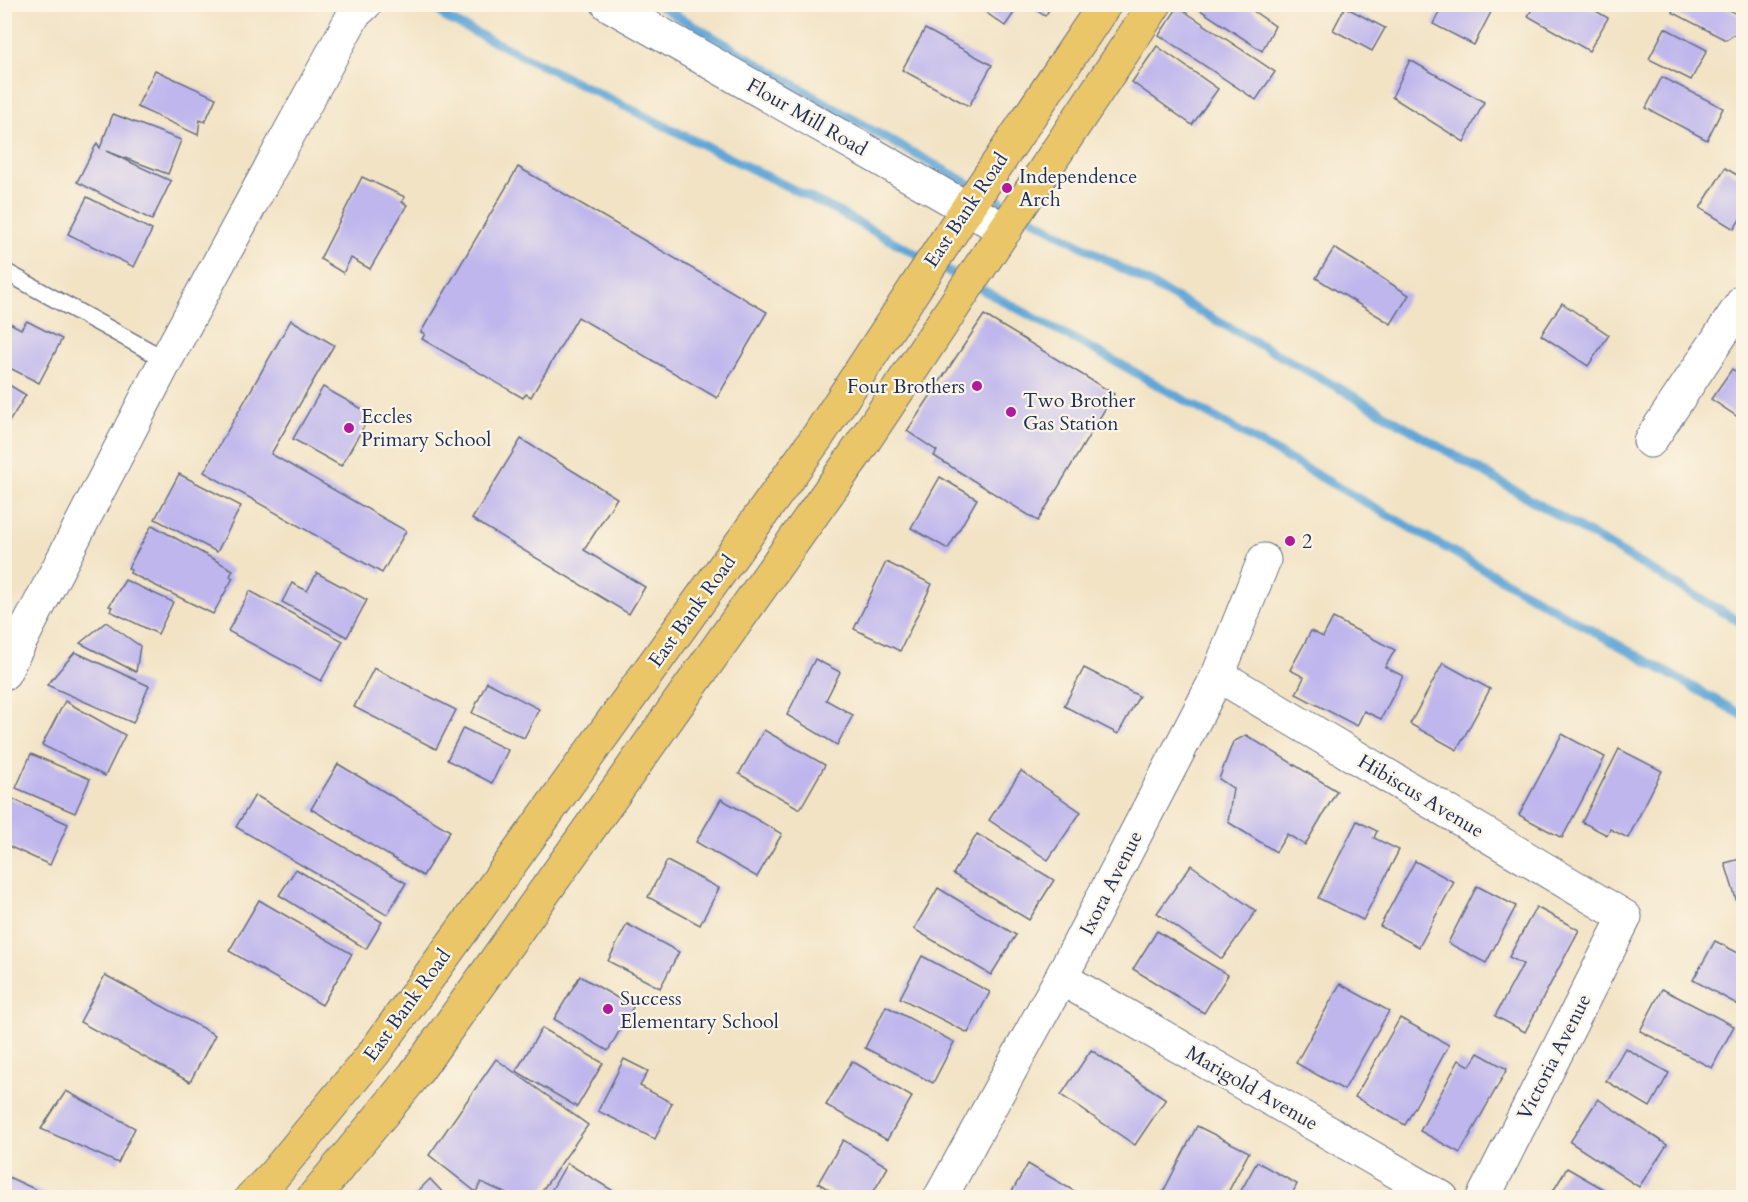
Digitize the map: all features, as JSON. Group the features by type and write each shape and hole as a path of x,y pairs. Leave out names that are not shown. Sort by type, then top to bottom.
{"main road":[{"name":"East Bank Road","path":"251,1197 273,1176 374,1053 818,436 965,211 1105,4"},
{"path":"313,1197 415,1074 848,466 1155,4"}],"street":[{"name":"Flour Mill Road","path":"608,4 1003,232"},
{"path":"4,673 351,8"},
{"path":"1650,441 1743,300"},
{"name":"Ixora Avenue","path":"940,1197 1061,978 1218,675 1264,560"},
{"name":"Hibiscus Avenue","path":"1218,675 1625,917"},
{"name":"Victoria Avenue","path":"1483,1197 1625,917"},
{"name":"Marigold Avenue","path":"1061,978 1442,1197"}],"lane":[{"path":"4,271 166,360"}],"building":[{"path":"974,4 1014,4 1018,7 1005,26"},
{"path":"1027,4 1053,4 1045,16"},
{"path":"1191,4 1243,4 1275,26 1262,51"},
{"path":"1443,4 1477,4 1491,12 1474,45 1433,24"},
{"path":"1535,4 1584,4 1608,18 1589,51 1528,16"},
{"path":"1676,4 1718,4 1744,18 1744,28 1726,40 1672,12"},
{"path":"1178,7 1275,72 1256,100 1159,35"},
{"path":"1345,7 1385,28 1372,51 1333,30"},
{"path":"1665,28 1707,50 1691,80 1649,59"},
{"path":"925,29 992,65 969,106 902,70"},
{"path":"1157,46 1218,89 1192,125 1132,82"},
{"path":"1410,60 1484,102 1464,142 1392,97"},
{"path":"155,70 216,98 205,122 200,120 198,135 137,107"},
{"path":"1662,77 1723,108 1707,140 1646,108"},
{"path":"113,114 181,140 168,174 106,151 171,181 152,220 77,182 97,143 100,148"},
{"path":"518,167 767,312 717,398 578,317 531,397 526,394 523,398 422,339 425,334 421,332"},
{"path":"1725,168 1744,179 1744,213 1734,229 1700,208"},
{"path":"362,177 405,197 402,202 407,205 370,269 351,258 343,273 320,259"},
{"path":"87,197 152,230 134,267 68,234"},
{"path":"1334,248 1409,295 1391,324 1316,278"},
{"path":"1562,303 1609,335 1588,366 1541,335"},
{"name":"Two Brother Gas Station","path":"984,315 1114,394 1038,521 934,456 937,451 907,431"},
{"path":"4,320 21,329 27,321 62,339 39,383 4,365"},
{"path":"291,320 334,345 271,454 406,531 382,573 204,472"},
{"path":"1732,369 1744,377 1744,421 1711,399"},
{"path":"4,382 26,395 4,430"},
{"path":"323,387 371,414 341,466 293,439"},
{"path":"521,439 617,498 584,550 645,587 629,614 472,519"},
{"path":"179,474 241,506 217,552 155,519"},
{"path":"940,477 977,499 948,549 911,528"},
{"path":"152,525 233,570 230,576 233,578 213,614 130,573 131,570 128,568"},
{"path":"886,562 932,584 900,651 854,629"},
{"path":"317,573 367,600 347,637 282,602 292,583 307,591"},
{"path":"125,580 173,602 158,634 110,611 112,607 109,606"},
{"path":"250,591 343,641 321,681 228,631"},
{"path":"1333,618 1395,650 1385,667 1403,676 1381,719 1364,711 1357,726 1296,694 1304,677 1290,670 1311,631 1323,637"},
{"path":"106,622 140,646 136,672 80,643"},
{"path":"75,652 149,686 133,723 47,685"},
{"path":"815,659 840,672 826,700 853,715 837,745 787,715"},
{"path":"1443,663 1490,689 1457,750 1410,724"},
{"path":"374,668 456,710 436,749 354,707"},
{"path":"1084,668 1139,696 1118,734 1064,706"},
{"path":"487,682 539,709 524,738 472,713"},
{"path":"65,701 125,735 105,776 42,745"},
{"path":"463,728 508,750 492,783 447,760"},
{"path":"764,730 825,765 800,809 739,774"},
{"path":"1562,734 1605,757 1562,838 1519,815"},
{"path":"1246,735 1337,791 1305,845 1287,834 1276,852 1228,822 1233,788 1219,779 1233,742"},
{"path":"1619,749 1662,771 1628,838 1610,829 1607,835 1582,822"},
{"path":"31,754 90,779 75,813 16,788"},
{"path":"338,764 450,831 423,876 311,809"},
{"path":"1021,771 1081,812 1048,860 989,820"},
{"path":"255,795 406,883 387,915 236,827"},
{"path":"6,796 68,824 50,865 4,844"},
{"path":"721,799 782,834 757,877 696,842"},
{"path":"1357,821 1377,831 1374,838 1399,850 1363,920 1318,898"},
{"path":"977,834 1054,880 1029,920 953,874"},
{"path":"1744,858 1744,908 1739,909 1725,863"},
{"path":"667,861 719,888 700,925 648,897"},
{"path":"1415,861 1454,882 1419,947 1380,926"},
{"path":"1191,865 1256,911 1222,959 1157,913"},
{"path":"296,869 382,922 366,949 279,895"},
{"path":"1477,886 1516,906 1486,963 1448,943"},
{"path":"938,888 1016,935 991,975 914,929"},
{"path":"259,900 352,954 322,1005 229,951"},
{"path":"1536,907 1579,930 1525,1032 1495,1016 1523,964 1509,957"},
{"path":"627,924 679,952 660,988 608,961"},
{"path":"1157,931 1228,975 1204,1013 1133,969"},
{"path":"1715,941 1744,956 1744,1008 1693,980"},
{"path":"922,956 990,992 968,1033 900,998"},
{"path":"105,975 215,1035 190,1082 80,1022"},
{"path":"580,976 633,1007 608,1051 554,1019"},
{"path":"1340,984 1389,1011 1344,1090 1296,1063"},
{"path":"1662,989 1734,1026 1712,1068 1640,1031"},
{"path":"886,1006 954,1042 933,1083 865,1048"},
{"path":"1400,1018 1449,1045 1405,1125 1355,1097"},
{"path":"542,1028 603,1063 577,1107 516,1071"},
{"path":"1625,1048 1669,1073 1650,1107 1606,1081"},
{"path":"1091,1050 1166,1099 1135,1145 1061,1095"},
{"path":"1478,1053 1507,1069 1460,1153 1420,1131 1459,1060 1470,1066"},
{"path":"496,1059 588,1125 537,1198 516,1198 481,1182 476,1192 429,1155"},
{"path":"624,1059 648,1071 640,1086 672,1103 655,1139 598,1111"},
{"path":"852,1061 912,1097 887,1140 826,1105"},
{"path":"66,1091 135,1128 118,1163 41,1129"},
{"path":"1598,1099 1667,1145 1639,1187 1570,1142"},
{"path":"1197,1126 1249,1152 1225,1198 1160,1198"},
{"path":"843,1140 888,1167 870,1198 842,1198 818,1183"},
{"path":"1257,1162 1297,1184 1290,1198 1237,1198"},
{"path":"567,1163 625,1198 547,1198"},
{"path":"1028,1164 1086,1198 1008,1198"},
{"path":"1567,1168 1619,1198 1549,1198"},
{"path":"4,1175 54,1198 4,1198"},
{"path":"430,1179 448,1198 411,1198"}],"waterway":[{"path":"433,4 446,18 831,208 1122,365 1744,716"},
{"path":"657,4 868,128 1346,392 1744,624"}],"place":[{"name":"Independence Arch","path":"1007,188"},
{"name":"Four Brothers","path":"977,386"},
{"name":"Two Brother Gas Station","path":"1011,412"},
{"name":"Eccles Primary School","path":"349,428"},
{"name":"2","path":"1290,541"},
{"name":"Success Elementary School","path":"608,1009"}]}
